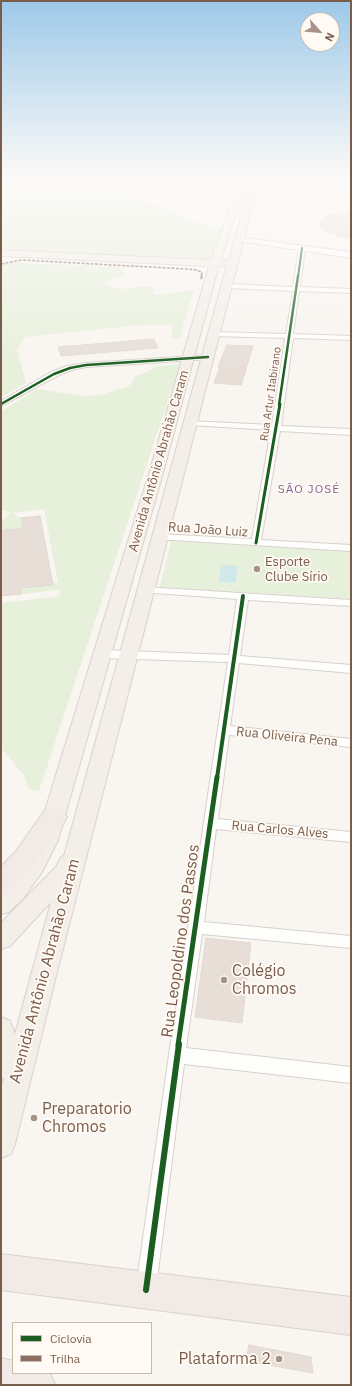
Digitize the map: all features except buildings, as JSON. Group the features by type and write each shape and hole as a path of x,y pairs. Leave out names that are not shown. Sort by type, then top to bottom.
{"highway":[{"path":"1,885 26,857 54,817"},
{"path":"6,1269 146,1290 351,1316"}],"main road":[{"name":"Avenida Antônio Abrahão Caram","path":"1,905 14,893 34,866 47,840 156,473 214,265 226,241"},
{"name":"Avenida Antônio Abrahão Caram","path":"1,1144 42,980 129,656 159,537 228,286 239,241"},
{"path":"1,253 147,260 214,265"},
{"path":"22,254 47,259"},
{"path":"1,258 214,265 234,259"},
{"path":"125,263 147,260"},
{"path":"156,473 176,474"},
{"name":"Avenida Antônio Abrahão Caram","path":"1,939 65,872 78,845"},
{"path":"1,1029 6,1049 1,1067"}],"street":[{"path":"251,241 351,255"},
{"name":"Rua Artur Itabirano","path":"256,543 276,428 295,288 302,248"},
{"path":"228,286 351,291"},
{"path":"214,334 351,338"},
{"path":"1,404 54,374 70,368 86,365 208,357"},
{"path":"190,423 351,432"},
{"name":"Rua João Luiz","path":"159,537 351,548"},
{"path":"145,590 351,603"},
{"name":"Rua Leopoldino dos Passos","path":"146,1290 177,1055 243,596"},
{"path":"103,654 234,659 351,668"},
{"name":"Rua Oliveira Pena","path":"224,730 351,743"},
{"name":"Rua Carlos Alves","path":"210,823 351,837"},
{"path":"195,927 351,942"},
{"path":"177,1055 351,1075"}],"green space":[{"path":"1,241 227,241 219,266 1,257"},
{"path":"1,262 119,267 126,275 103,283 111,287 125,289 137,286 150,287 154,290 153,294 194,290 179,339 171,339 173,325 140,325 25,337 17,350 26,383 1,397"},
{"path":"180,364 39,791 29,789 24,775 1,748 1,603 60,596 59,589 19,595 16,562 19,558 31,587 58,582 44,509 12,513 21,518 26,553 12,530 1,531 1,522 11,513 1,509 1,411 38,389 81,396 100,395 129,386 136,376 157,366"},
{"name":"Esporte Clube Sírio","path":"171,541 350,552 351,599 160,587"}],"water":[{"path":"221,565 238,566 236,583 219,582"}],"marked path":[{"path":"1,264 21,260 187,269 197,270 202,273 201,279"}],"cycle path":[{"path":"256,543 276,428 302,248"},
{"path":"1,404 54,374 70,368 86,365 208,357"},
{"path":"146,1290 177,1055 243,596"}],"place":[{"name":"Esporte Clube Sírio","path":"257,569"},
{"name":"Colégio Chromos","path":"224,980"},
{"name":"Preparatorio Chromos","path":"34,1118"},
{"name":"Plataforma 2","path":"279,1359"}],"district":[{"name":"SÃO JOSÉ","path":"309,490"}]}
